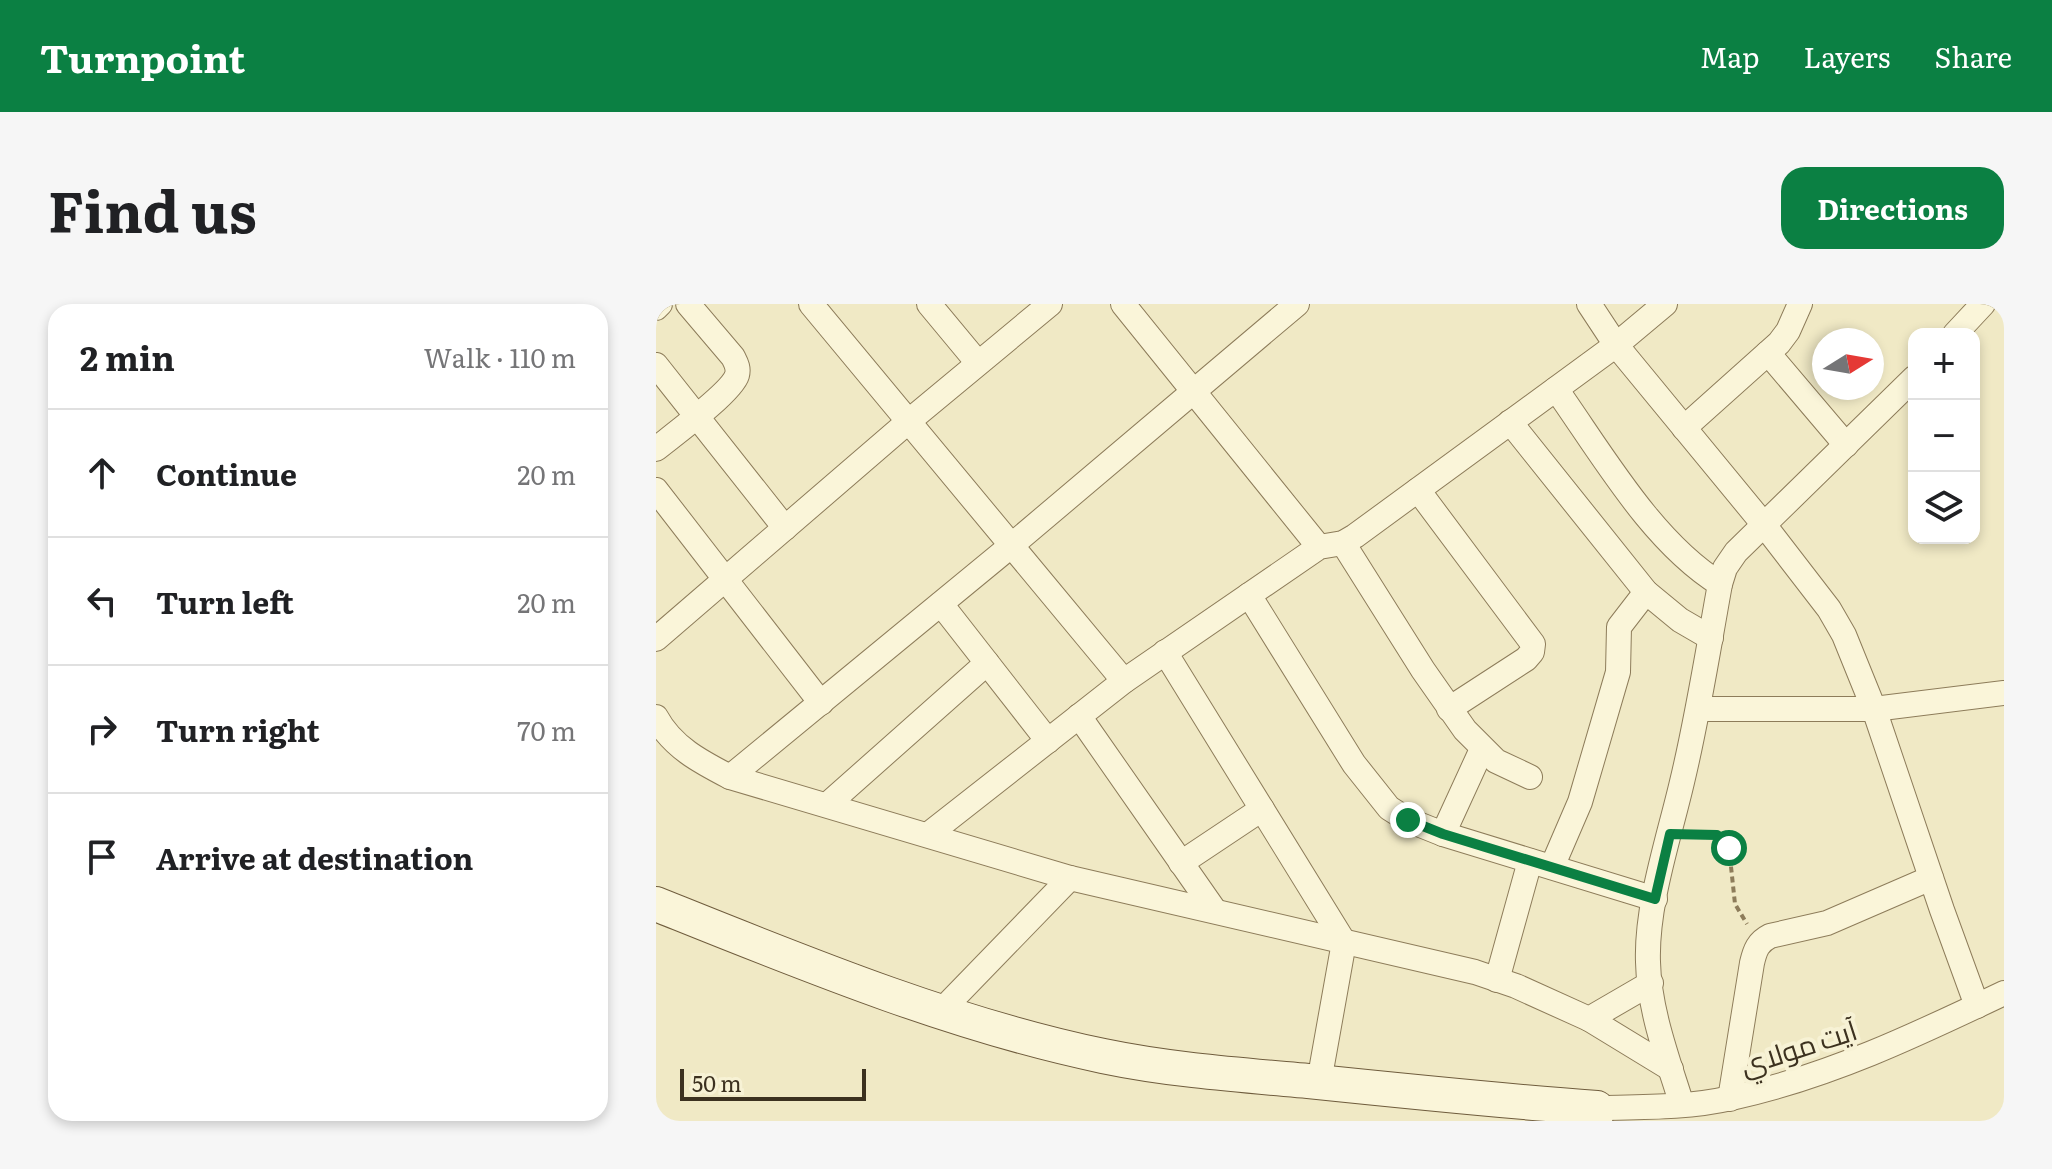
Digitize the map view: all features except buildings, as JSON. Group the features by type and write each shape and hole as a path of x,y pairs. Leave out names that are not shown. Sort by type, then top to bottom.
{"street":[{"path":"656,449 734,382 738,366 688,304"},
{"path":"811,304 1124,681"},
{"path":"929,304 978,363"},
{"path":"656,639 1050,304"},
{"path":"1123,304 1194,393 1331,545 1449,709 1482,749 1496,761 1530,777"},
{"path":"730,777 1012,545 1297,304"},
{"path":"1589,304 1616,345 1829,609 1844,635 1874,709 1977,1006"},
{"path":"929,834 1124,681 1249,595 1418,490 1616,345 1665,304"},
{"path":"1684,428 1768,353 1788,331 1800,304"},
{"path":"1961,328 1983,304"},
{"path":"1768,353 1846,445"},
{"path":"656,365 785,528"},
{"path":"1682,1105 1651,983 1649,939 1655,899 1699,709 1725,568 1736,552 1908,384"},
{"path":"1556,389 1647,516 1699,571 1720,584"},
{"path":"1510,422 1646,592 1680,620 1711,638"},
{"path":"656,490 821,703"},
{"path":"1418,490 1533,644 1532,652 1526,659 1449,709"},
{"path":"1497,980 1541,864 1580,802 1616,680 1620,658 1619,627 1646,592"},
{"path":"1249,595 1354,764 1389,808 1408,820 1443,834 1655,899"},
{"path":"941,604 1048,741"},
{"path":"1165,652 1344,942 1319,1082"},
{"path":"827,805 987,663"},
{"path":"1699,709 1874,709 2004,693"},
{"path":"1079,716 1215,911"},
{"path":"656,717 662,728 689,755 730,777 1070,878 1429,960 1497,980 1589,1019 1671,1069"},
{"path":"1443,834 1482,749"},
{"path":"1181,863 1262,809"},
{"path":"942,1010 1070,878"},
{"path":"1730,1099 1752,963 1762,940 1827,923 1931,878"},
{"path":"656,904 799,961 942,1010 1045,1042 1105,1056 1174,1067 1596,1115"},
{"path":"1589,1019 1651,983"},
{"name":"آيت مولاي","path":"1596,1115 1730,1099 1845,1065 2004,993"}],"path":[{"path":"1670,834 1717,835 1725,841 1729,848 1735,904 1745,922 1762,940"}],"route":[{"path":"1408,820 1443,834 1655,899 1670,834 1717,835 1729,848"}]}
